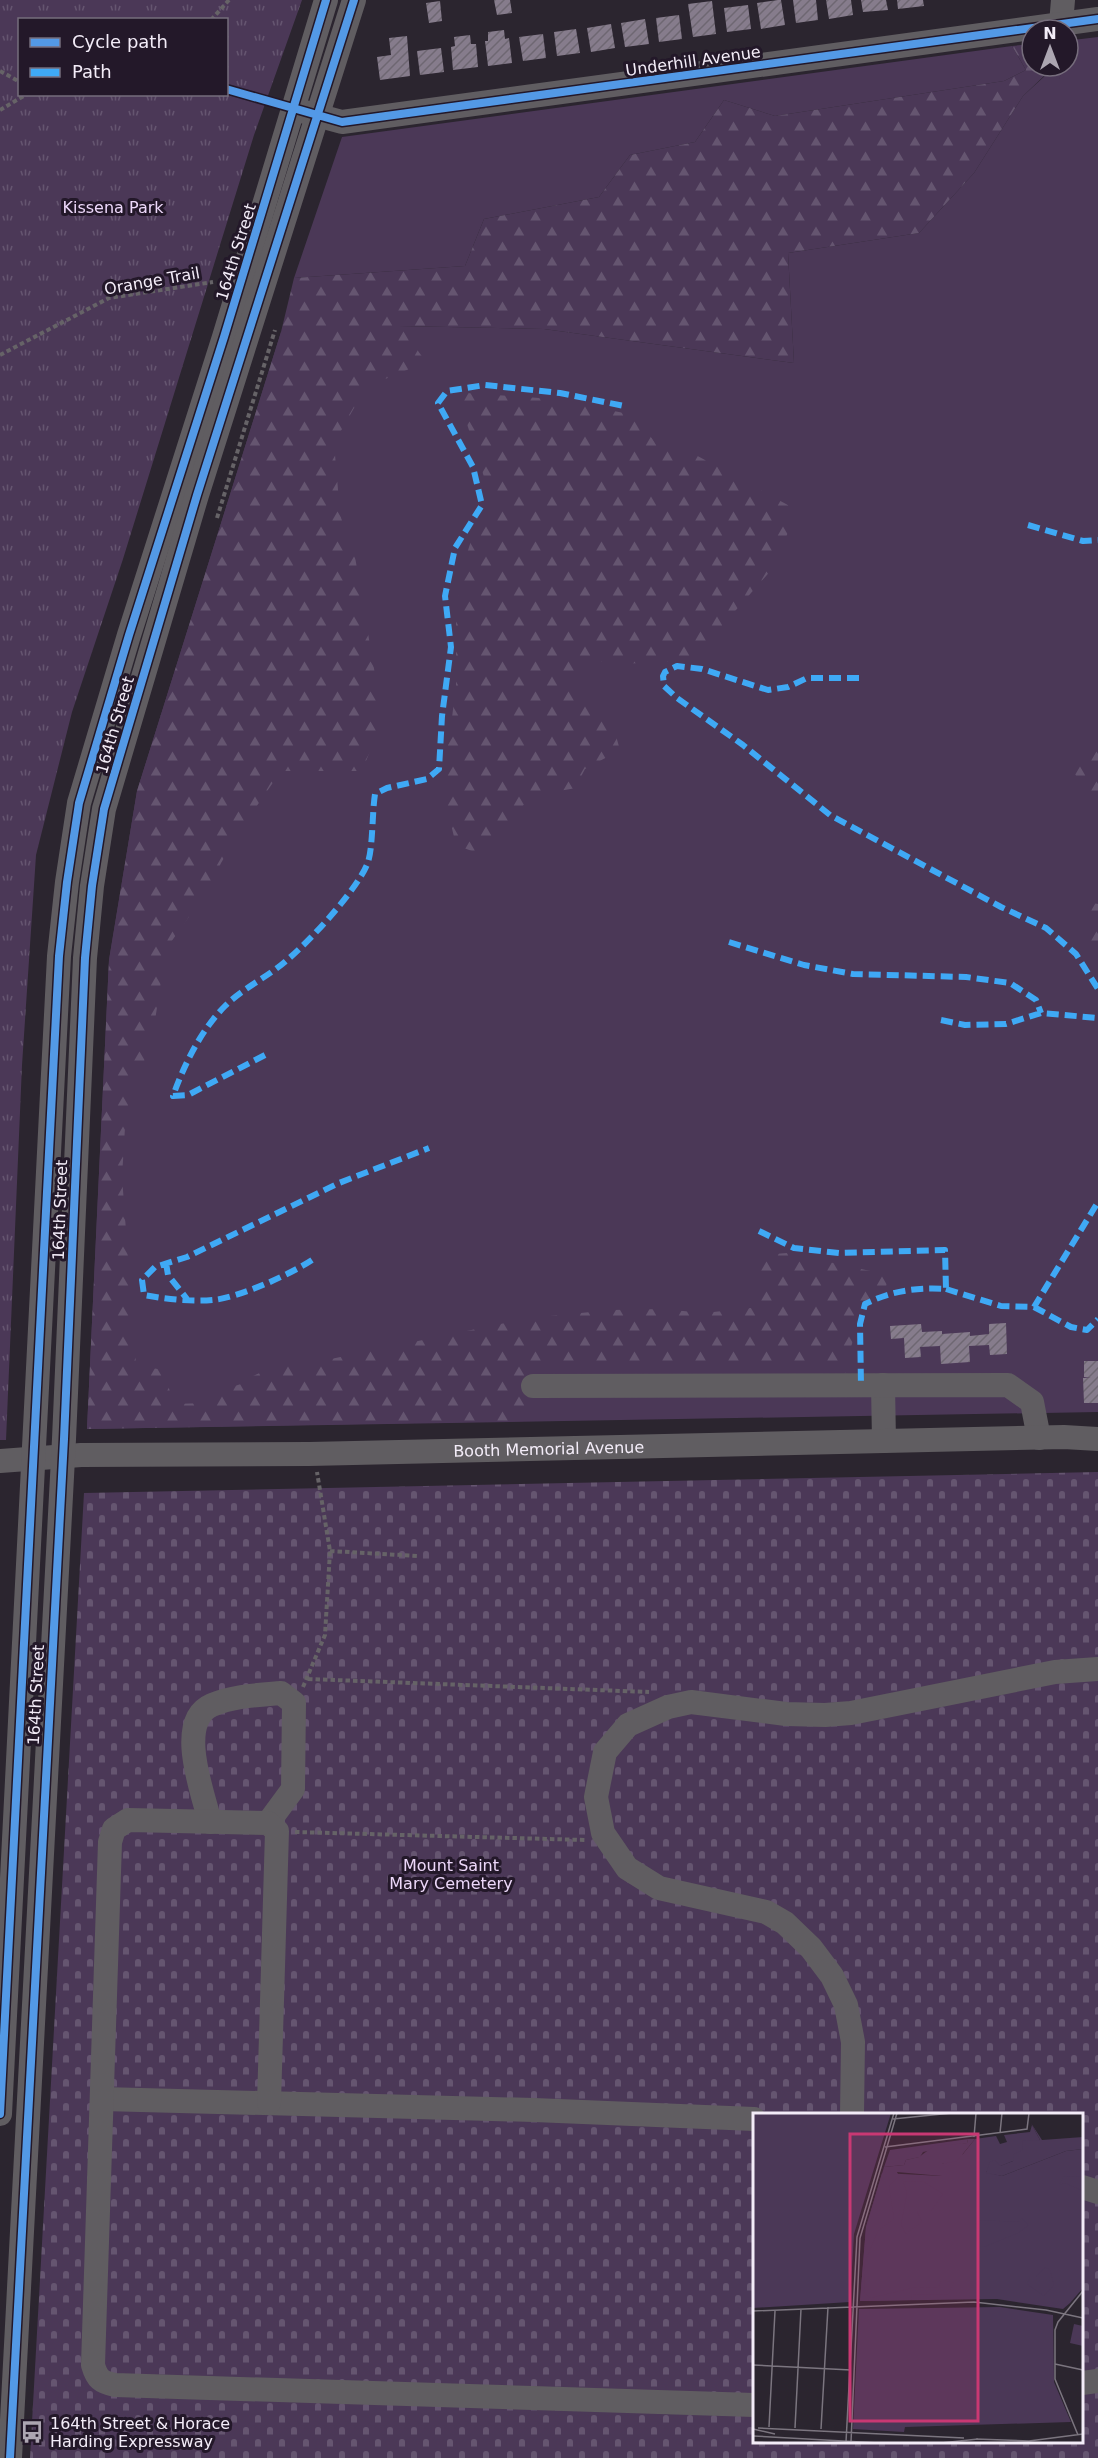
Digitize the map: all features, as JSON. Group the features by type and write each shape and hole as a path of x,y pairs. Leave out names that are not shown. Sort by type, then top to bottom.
{"street":[{"name":"164th Street","path":"0,2114 59,956 67,882 80,803 129,634 326,0"},
{"name":"164th Street","path":"10,2458 62,1456 85,958 92,886 105,809 197,495 354,0"},
{"path":"1062,18 1063,0"},
{"name":"Underhill Avenue","path":"1080,21 1098,19"},
{"name":"Underhill Avenue","path":"294,109 342,122 1020,30"},
{"path":"883,1385 884,1441"},
{"path":"533,1386 1008,1385 1032,1402 1039,1438"},
{"name":"Booth Memorial Avenue","path":"0,1461 62,1456 309,1454 1039,1438 1098,1439"},
{"path":"852,2113 853,2042 846,2005 832,1976 811,1948 785,1923 766,1912 659,1887 627,1868 603,1833 596,1797 605,1752 628,1725 668,1707 691,1702 786,1714 834,1715 1055,1672 1098,1669"},
{"path":"210,1822 192,1746 193,1726 199,1715 210,1706 246,1696 281,1693 294,1703 293,1789 272,1827 269,2103"},
{"path":"272,1827 210,1822 128,1820 114,1829 110,1842 93,2366 96,2376 103,2382 533,2399 753,2404"},
{"path":"3,2020 32,2022"},
{"path":"102,2099 753,2119"},
{"path":"1083,2187 1098,2192"},
{"path":"1083,2383 1098,2381"}],"path":[{"path":"213,18 229,0"},
{"path":"0,71 18,81"},
{"path":"0,110 24,96"},
{"path":"216,518 275,330"},
{"path":"294,1703 308,1679 325,1635 330,1551 317,1472"},
{"path":"330,1551 418,1556"},
{"path":"308,1679 656,1692 668,1707"},
{"path":"272,1827 608,1841"}],"green space":[{"name":"Kissena Park","path":"0,0 302,0 254,135 123,559 72,712 36,855 22,1065 6,1440 0,1440"},
{"path":"1098,37 1098,1412 87,1429 109,960 137,791 281,332 400,326 544,329 794,363 788,253 919,233 974,173 1023,96 1043,78 1080,78 1080,39"},
{"path":"1020,45 1020,60 1012,46"},
{"path":"1012,46 1020,60 1020,73 1004,81 775,116 724,100 695,142 630,155 599,197 484,219 465,266 294,278 342,137"},
{"path":"1020,73 1020,78 1042,78 1023,96 974,173 919,233 788,253 794,363 544,329 400,326 426,362 366,387 334,443 340,513 347,541 354,551 379,698 378,731 362,771 281,771 243,826 208,890 166,949 152,1040 126,1111 122,1177 136,1365 163,1370 174,1404 207,1403 222,1390 241,1384 280,1364 326,1360 530,1318 611,1310 662,1309 704,1313 760,1307 757,1279 761,1255 787,1253 889,1275 884,1294 865,1304 848,1356 845,1374 821,1377 820,1363 531,1366 527,1421 87,1429 109,960 137,791 281,332 294,278 465,266 484,219 599,197 630,155 695,142 724,100 775,116 1004,81"},
{"path":"467,393 553,399 634,415 657,445 681,447 797,510 774,567 721,627 700,655 668,662 617,664 580,659 579,697 612,722 620,750 585,769 575,788 529,799 485,856 456,845 440,779 449,740 456,687 456,614 461,572 471,541 494,508 467,424 454,399"},
{"path":"1098,750 1098,810 1073,771"},
{"path":"1093,903 1098,904 1098,957 1085,952 1085,934"},
{"name":"Mount Saint Mary Cemetery","path":"1098,1472 1098,2458 30,2458 84,1493"}],"building":[{"path":"494,0 510,0 512,13 497,15"},
{"path":"781,0 785,25 761,29 757,3"},
{"path":"793,0 816,0 818,20 796,23"},
{"path":"826,0 851,0 853,15 829,19"},
{"path":"861,0 886,0 888,10 863,12"},
{"path":"897,0 923,0 924,6 898,9"},
{"path":"440,1 442,21 429,23 426,3"},
{"path":"712,1 716,34 693,37 688,4"},
{"path":"748,5 751,29 727,32 724,8"},
{"path":"679,15 682,39 659,42 656,18"},
{"path":"645,19 649,44 625,47 621,23"},
{"path":"611,24 615,48 591,52 587,28"},
{"path":"576,29 580,53 557,56 554,32"},
{"path":"504,30 505,39 509,38 512,63 488,66 485,41 488,41 488,32"},
{"path":"543,34 546,58 523,61 519,37"},
{"path":"470,35 471,44 476,44 478,67 453,70 451,47 455,46 454,37"},
{"path":"407,36 410,76 380,80 377,57 391,55 389,38"},
{"path":"441,48 444,72 420,75 417,51"},
{"path":"1006,1323 1007,1354 990,1355 989,1345 969,1346 970,1362 941,1364 940,1346 920,1347 921,1357 905,1358 904,1338 891,1339 890,1326 921,1324 922,1332 942,1331 942,1334 970,1332 970,1336 989,1334 989,1324"},
{"path":"1084,1361 1098,1361 1098,1403 1084,1403 1083,1378 1091,1378 1084,1377"}],"marked path":[{"path":"265,1055 188,1095 173,1096 194,1048 216,1015 232,1000 296,952 320,928 355,886 370,856 375,794 387,788 427,779 439,769 442,716 451,647 445,596 455,548 482,505 473,467 438,403 447,391 485,385 560,393 624,406"},
{"path":"1028,525 1083,541 1098,540"},
{"path":"859,678 807,678 788,687 768,690 702,669 677,666 665,672 663,676 664,686 677,698 743,745 830,815 1001,907 1046,928 1076,954 1098,989"},
{"path":"729,942 804,965 853,974 966,977 1010,983 1036,1000 1041,1013"},
{"path":"941,1020 965,1025 1006,1024 1041,1013 1098,1018"},
{"path":"312,1260 264,1284 224,1298 204,1301 144,1295 142,1280 155,1267 187,1257 339,1183 429,1148"},
{"path":"946,1289 1001,1306 1034,1307 1098,1202"},
{"path":"759,1231 794,1248 839,1253 945,1250 946,1289 904,1291 865,1304 860,1324 861,1385"},
{"path":"166,1263 168,1275 187,1299"},
{"path":"1034,1307 1071,1327 1087,1330 1098,1319"}],"cycle path":[{"path":"0,2114 59,956 79,803 326,0"},
{"path":"10,2458 64,1439 85,958 92,886 104,809 197,495 354,0"},
{"path":"228,90 342,122 1098,19"}],"place":[{"name":"164th Street & Horace Harding Expressway","path":"32,2432"}]}
